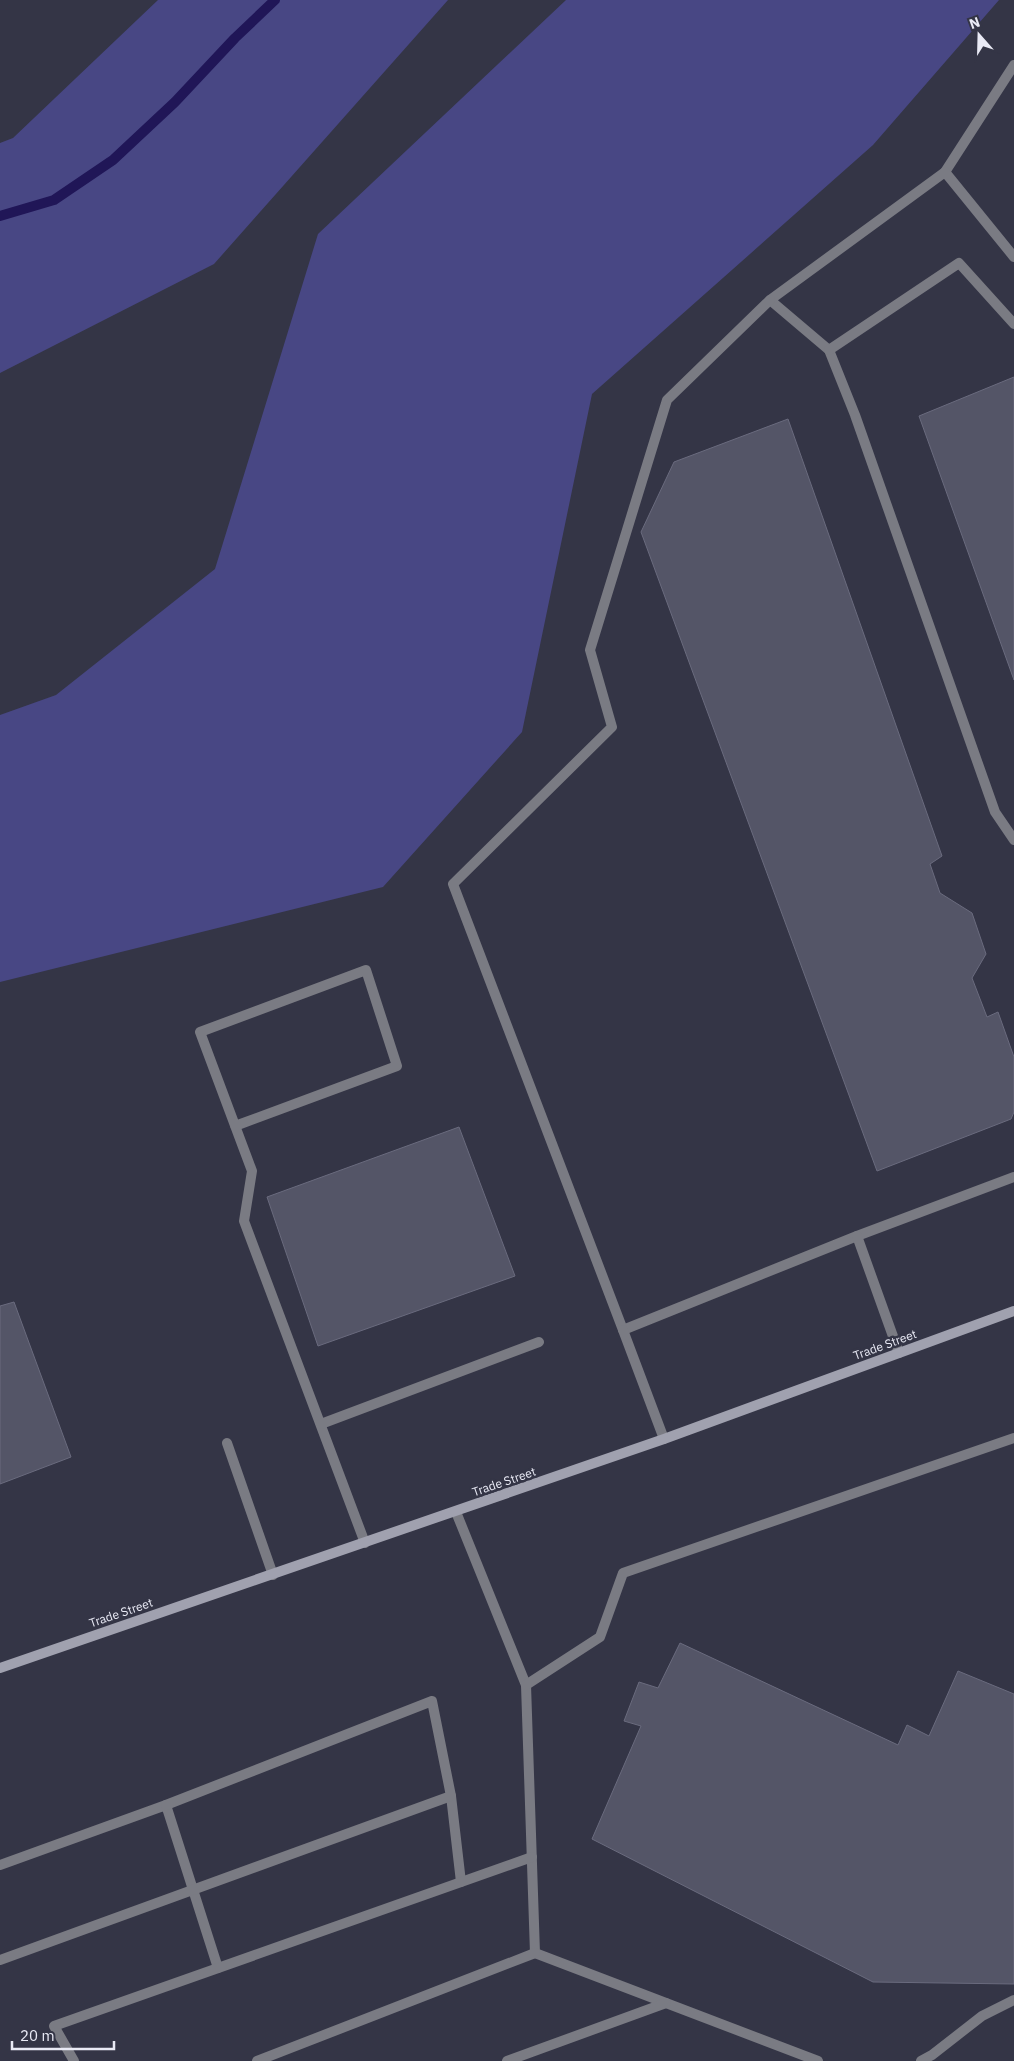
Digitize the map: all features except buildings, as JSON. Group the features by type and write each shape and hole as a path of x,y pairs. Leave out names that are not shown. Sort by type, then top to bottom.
{"street":[{"name":"Trade Street","path":"0,1668 664,1439 1014,1311"}],"lane":[{"path":"664,1439 453,884 612,727 590,650 667,400 770,300 945,172 1014,65"},
{"path":"945,172 1014,257"},
{"path":"829,350 959,263 1014,324"},
{"path":"770,300 829,350 859,425 995,812 1014,840"},
{"path":"235,1126 396,1066 366,970 200,1032 235,1126 252,1171 244,1221 365,1543"},
{"path":"623,1330 857,1236 1014,1178"},
{"path":"857,1236 900,1353"},
{"path":"321,1424 539,1342"},
{"path":"526,1685 600,1636 623,1573 1014,1438"},
{"path":"227,1443 273,1575"},
{"path":"456,1512 526,1685 535,1953"},
{"path":"0,1865 166,1805 432,1701 450,1796 461,1882"},
{"path":"0,1960 194,1891 450,1796"},
{"path":"166,1805 218,1968"},
{"path":"74,2061 54,2026 532,1857"},
{"path":"257,2061 535,1953 818,2061"},
{"path":"921,2061 932,2055 982,2016 1014,2000"},
{"path":"507,2061 666,2003"}],"shaded area":[{"path":"158,0 448,0 214,264 0,373 0,143 13,138"},
{"path":"566,0 999,0 873,145 592,394 522,732 383,887 0,982 0,715 56,695 215,569 318,234"}],"waterway":[{"path":"0,216 54,200 113,160 175,102 235,38 275,0"}]}
